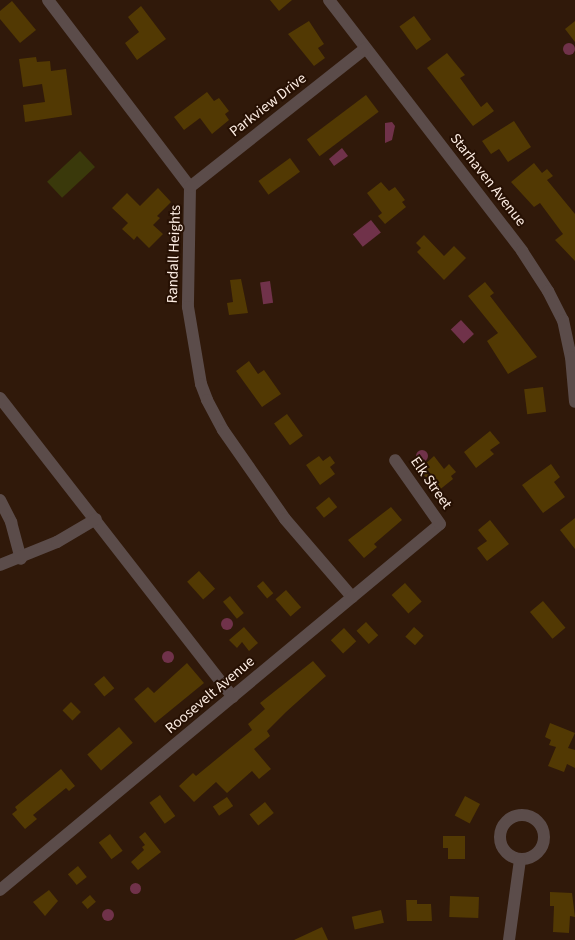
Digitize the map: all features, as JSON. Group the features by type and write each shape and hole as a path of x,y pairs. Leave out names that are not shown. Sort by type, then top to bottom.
{"street":[{"name":"Randall Heights","path":"48,0 190,187 188,307 201,384 207,400 223,430 285,519 352,598"},
{"name":"Starhaven Avenue","path":"329,0 522,251 548,291 563,320 571,357 575,402"},
{"name":"Parkview Drive","path":"190,187 365,49"},
{"path":"0,398 233,697"},
{"name":"Elk Street","path":"395,460 440,524"},
{"path":"0,500 10,522 21,559"},
{"path":"0,564 21,559 96,519"},
{"name":"Roosevelt Avenue","path":"0,890 440,524"},
{"path":"509,940 520,860"}],"shaded area":[{"path":"569,43 575,49 569,55 563,49"},
{"path":"392,122 395,126 392,140 385,143 385,123"},
{"path":"342,148 348,156 334,166 329,159"},
{"path":"80,151 95,167 62,198 47,182"},
{"path":"371,220 381,233 363,247 353,234"},
{"path":"270,281 273,303 263,304 260,282"},
{"path":"461,320 474,334 464,343 451,330"},
{"path":"420,450 424,450 428,456 424,462 420,462 416,458 416,454"},
{"path":"225,618 229,618 233,624 229,630 225,630 221,626 221,622"},
{"path":"166,651 170,651 174,657 170,663 166,663 162,659 162,655"},
{"path":"135,882 141,888 135,894 129,888"},
{"path":"106,909 110,909 114,915 110,921 106,921 102,917 102,913"}],"building":[{"path":"270,0 292,0 279,11"},
{"path":"12,1 36,30 20,43 0,19 0,11"},
{"path":"141,6 166,39 137,60 125,43 139,32 128,17"},
{"path":"414,16 431,39 416,50 399,27"},
{"path":"309,21 324,44 318,48 325,58 314,66 288,34"},
{"path":"575,21 575,42 565,29"},
{"path":"447,53 465,75 460,78 481,107 487,102 494,111 473,126 427,68"},
{"path":"36,57 37,62 50,61 51,71 66,69 72,115 25,122 23,105 45,102 42,84 23,87 19,59"},
{"path":"207,92 214,101 219,98 229,111 225,114 229,120 212,134 200,118 184,130 174,117"},
{"path":"366,95 379,112 320,156 307,140"},
{"path":"514,121 531,147 508,162 499,149 491,154 482,141"},
{"path":"290,158 300,172 268,195 258,181"},
{"path":"534,163 542,173 547,169 553,176 547,180 575,214 575,261 555,240 563,234 540,203 534,207 511,182"},
{"path":"381,182 389,191 395,187 405,200 402,202 406,207 385,224 378,216 382,213 367,193"},
{"path":"158,188 171,202 157,216 160,218 153,225 163,234 149,248 137,236 134,240 122,229 128,223 112,208 127,193 140,206"},
{"path":"424,235 444,256 454,246 466,258 444,280 417,252 421,248 416,243"},
{"path":"241,279 248,313 229,315 227,303 233,302 230,280"},
{"path":"485,282 494,293 490,296 537,357 508,374 487,341 498,333 468,296"},
{"path":"249,361 258,374 264,370 281,394 262,407 236,371"},
{"path":"543,387 546,412 527,414 524,389"},
{"path":"287,414 303,436 290,445 274,423"},
{"path":"490,431 500,443 490,450 494,454 476,468 464,452"},
{"path":"319,456 323,461 330,456 335,463 330,467 335,474 320,485 306,465"},
{"path":"434,456 444,469 449,464 456,472 451,476 453,479 438,491 424,475 427,473 422,467"},
{"path":"551,464 560,477 554,482 565,497 543,513 522,485"},
{"path":"329,497 337,507 324,518 316,508"},
{"path":"391,507 402,520 374,544 377,547 364,558 348,540"},
{"path":"575,518 575,549 560,530"},
{"path":"490,520 509,544 487,561 477,548 487,541 478,530"},
{"path":"199,571 215,589 203,600 187,582"},
{"path":"263,581 273,593 267,598 257,586"},
{"path":"405,583 422,602 408,614 392,595"},
{"path":"286,590 301,607 291,617 275,599"},
{"path":"230,596 244,613 237,619 223,602"},
{"path":"543,601 565,628 552,639 530,612"},
{"path":"366,622 378,635 369,644 356,631"},
{"path":"244,627 258,643 249,651 242,642 237,648 229,640"},
{"path":"414,627 424,636 415,645 405,637"},
{"path":"344,628 356,641 343,653 331,640"},
{"path":"313,661 326,676 267,731 270,736 254,749 271,769 259,779 252,771 227,793 216,782 194,802 179,786 193,773 196,776 252,730 248,724 265,709 260,703"},
{"path":"187,663 204,683 155,723 134,699 148,687 154,693"},
{"path":"104,676 114,688 104,697 94,684"},
{"path":"71,702 81,712 72,720 63,710"},
{"path":"550,723 575,733 568,748 575,750 575,768 567,764 564,772 548,766 556,747 549,745 551,740 545,737"},
{"path":"119,727 133,743 101,770 87,755"},
{"path":"61,769 75,786 69,791 66,788 33,815 37,819 25,829 12,814 17,810 15,807"},
{"path":"160,795 175,816 165,824 149,803"},
{"path":"465,796 480,804 470,823 455,815"},
{"path":"227,797 233,806 219,816 213,807"},
{"path":"265,802 274,813 258,825 249,815"},
{"path":"145,832 161,852 138,870 131,862 144,850 142,847 145,845 139,837"},
{"path":"110,834 123,851 111,859 99,842"},
{"path":"443,836 465,836 465,859 448,859 448,848 443,848"},
{"path":"78,866 87,877 77,885 68,874"},
{"path":"49,890 58,901 45,916 33,902"},
{"path":"550,892 572,893 575,917 570,916 569,933 553,932 554,906 550,906"},
{"path":"90,895 96,902 88,909 82,902"},
{"path":"450,896 479,897 478,918 449,917"},
{"path":"406,900 417,900 417,904 431,904 432,921 407,921"},
{"path":"381,910 384,923 355,929 352,917"},
{"path":"322,927 328,940 294,940"}]}
